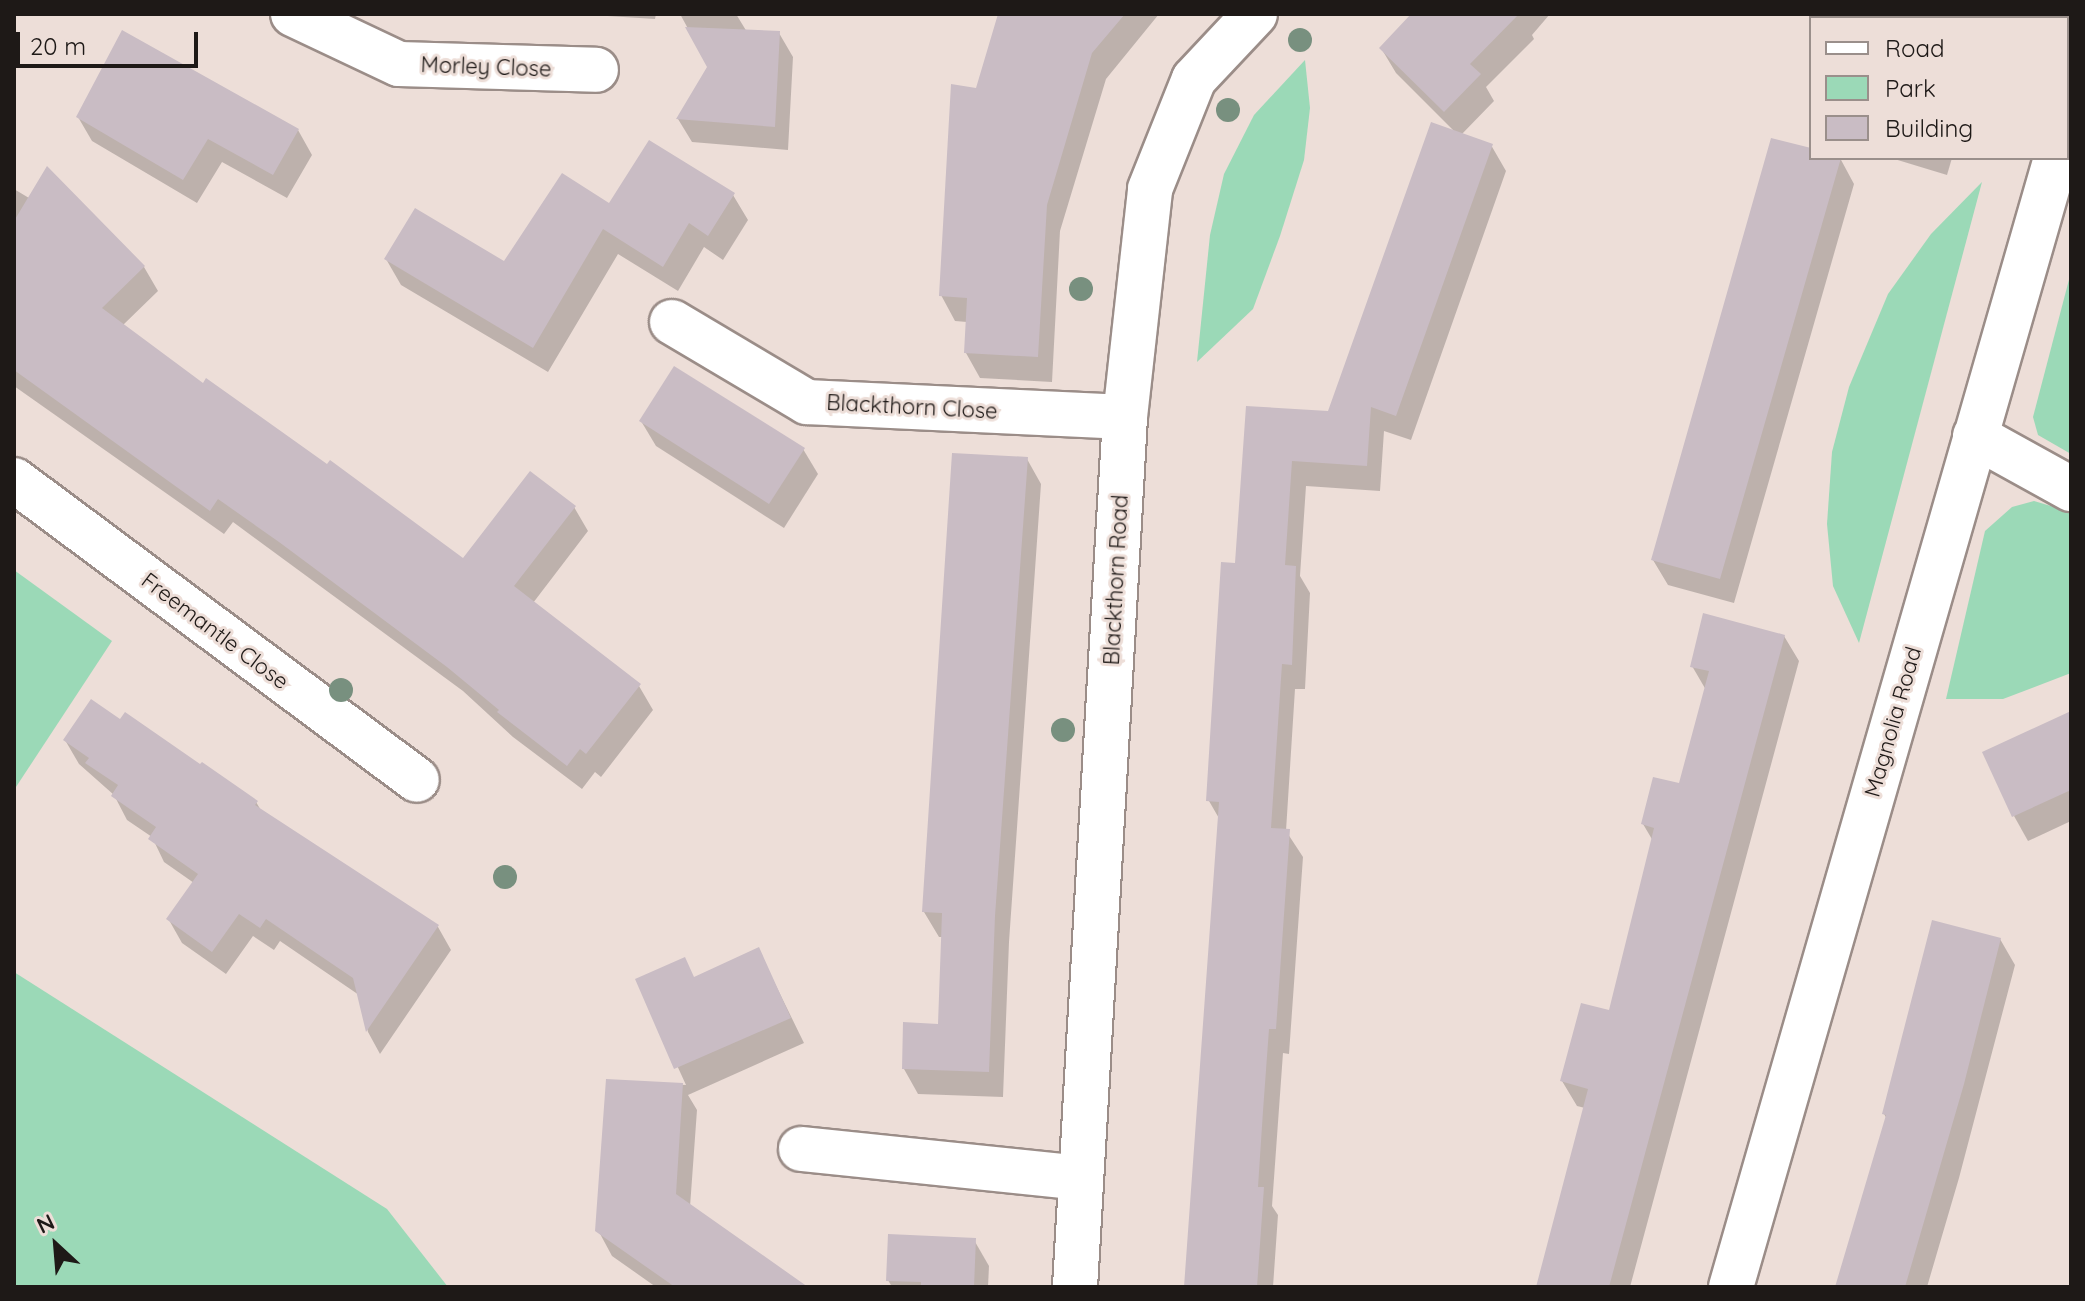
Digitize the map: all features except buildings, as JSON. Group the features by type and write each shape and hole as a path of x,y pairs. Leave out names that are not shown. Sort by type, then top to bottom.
{"street":[{"name":"Morley Close","path":"293,14 399,64 596,70"},
{"name":"Blackthorn Road","path":"1075,1287 1125,417 1150,189 1194,79 1255,14"},
{"name":"Magnolia Road","path":"1731,1287 2055,160"},
{"name":"Blackthorn Close","path":"672,322 807,402 1125,417"},
{"path":"1975,436 2071,489"},
{"name":"Freemantle Close","path":"14,480 417,780"},
{"path":"801,1149 1081,1178"}],"green space":[{"path":"1305,60 1310,108 1304,160 1280,236 1253,309 1197,362 1210,235 1224,174 1254,115"},
{"path":"1982,182 1859,643 1833,586 1827,524 1832,452 1849,387 1888,294 1931,234"},
{"path":"2071,272 2071,454 2038,435 2033,417"},
{"path":"2034,501 2071,512 2071,673 2003,699 1946,699 1985,531 2012,507"},
{"path":"14,570 112,641 14,790"},
{"path":"14,972 387,1209 448,1287 14,1287"}]}
